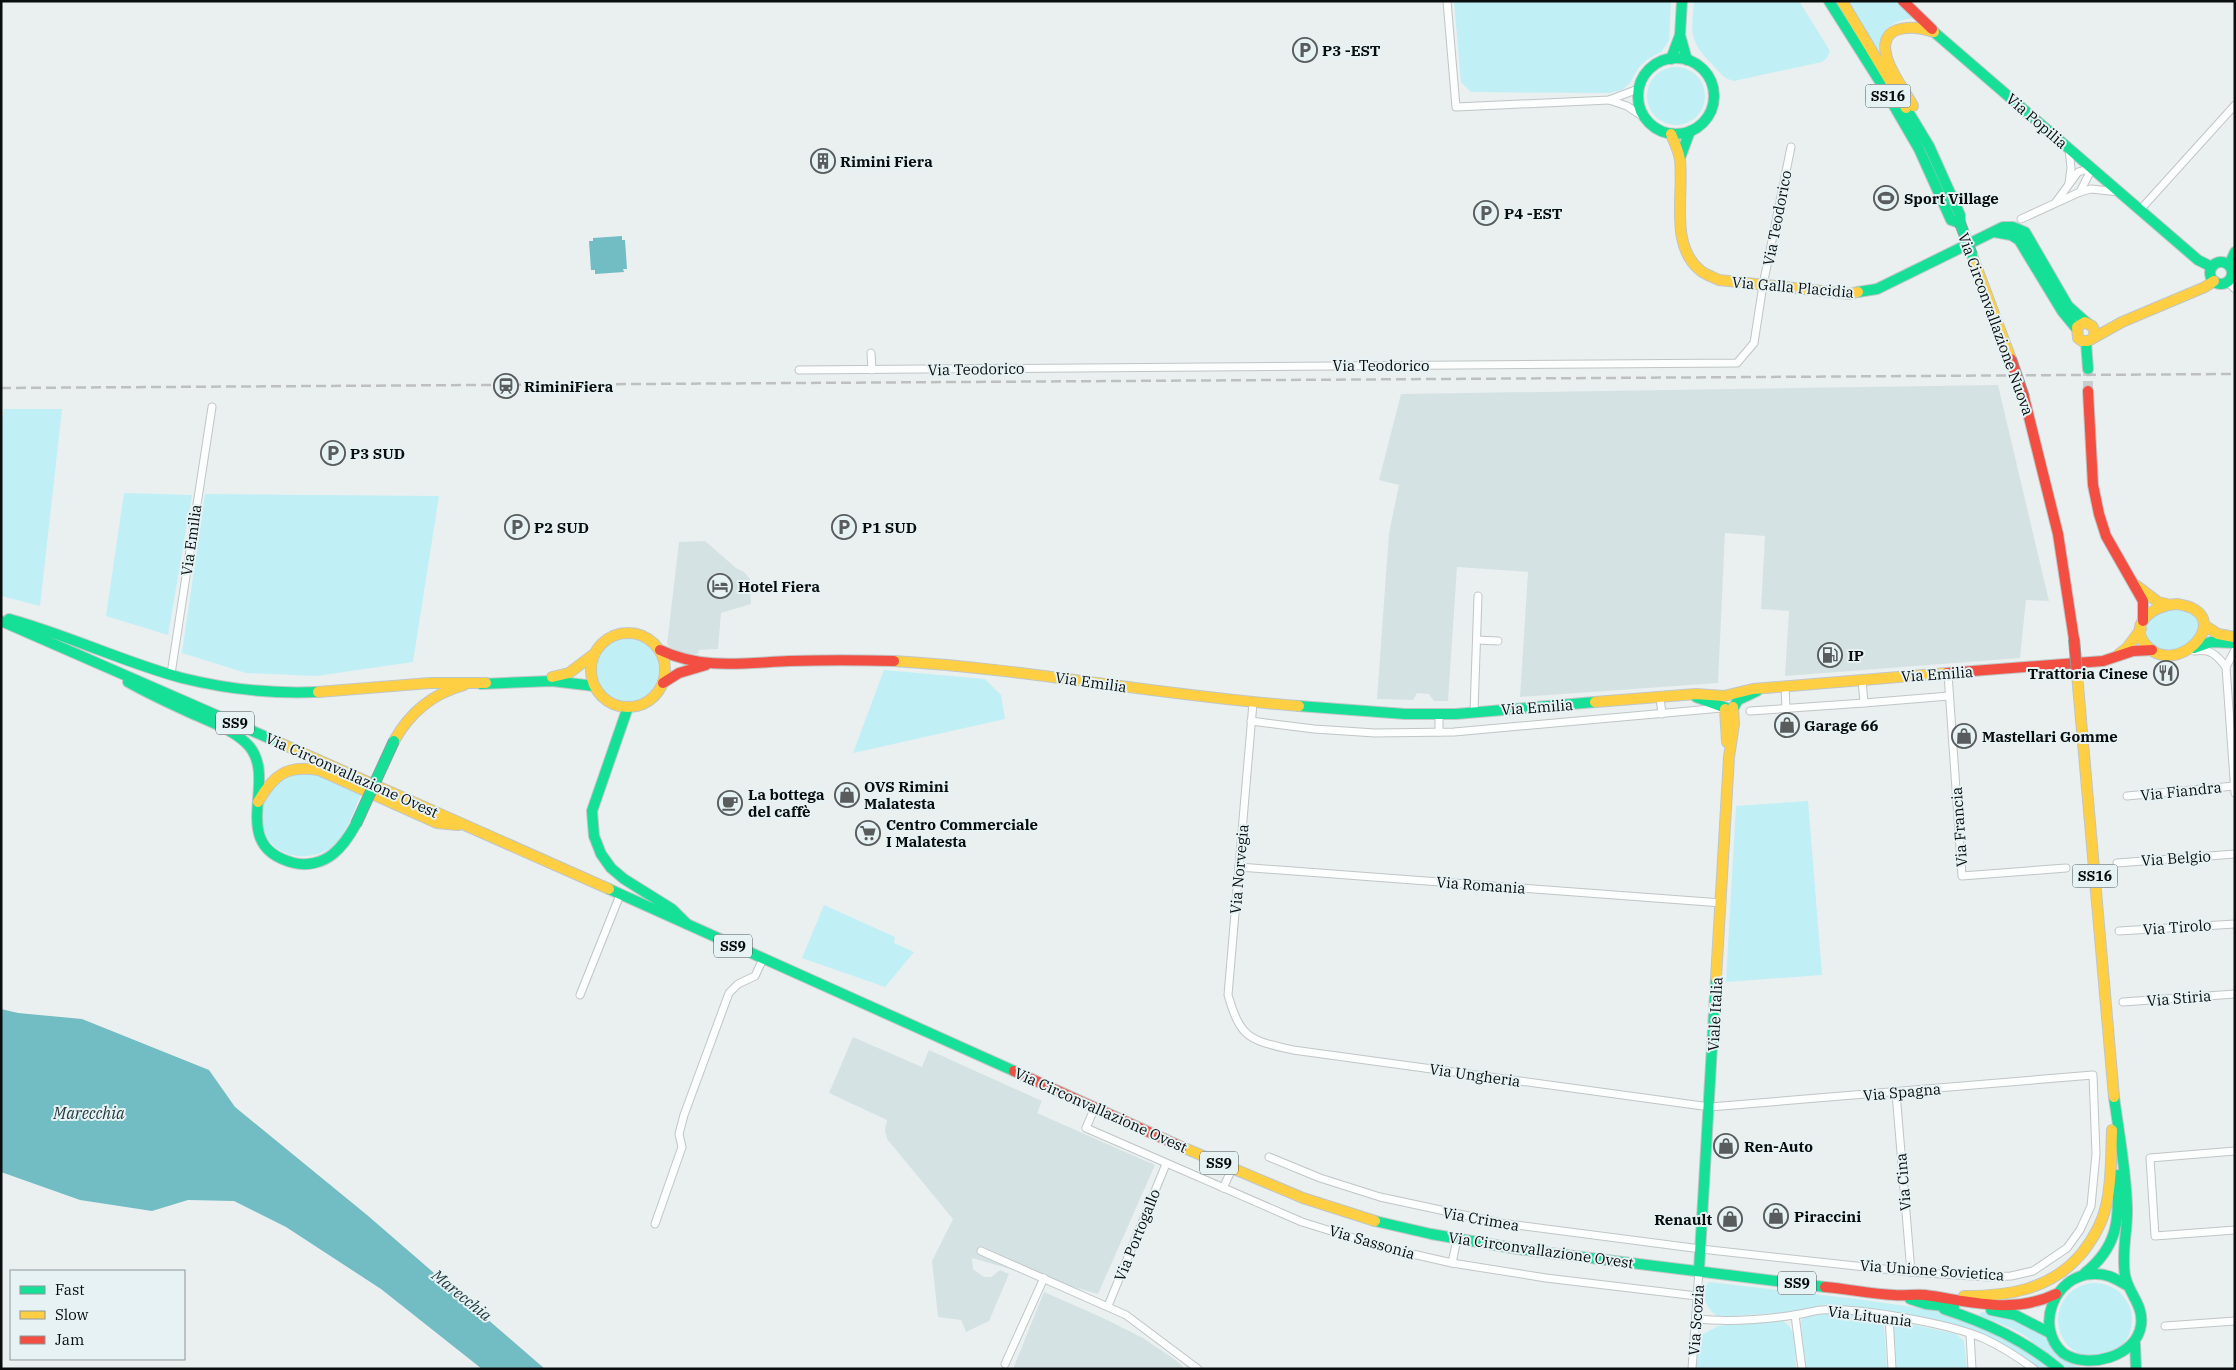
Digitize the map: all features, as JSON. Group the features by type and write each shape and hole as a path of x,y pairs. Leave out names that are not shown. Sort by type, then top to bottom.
{"main road":[{"path":"1671,58 1680,36 1682,1"},
{"name":"Via Circonvallazione Nuova","path":"1827,1 1841,19 1919,149 1952,220 1960,224"},
{"name":"Via Circonvallazione Nuova","path":"1842,1 1928,146 1960,214 1960,224 2024,398 2058,534 2074,639 2113,1079 2127,1204 2124,1257 2128,1286"},
{"name":"Via Popilia","path":"1903,1 1934,32 2198,260 2212,267"},
{"path":"1928,146 1913,106 1886,54 1891,34 1905,25 1917,25 1934,32"},
{"path":"1680,36 1687,60"},
{"path":"1671,58 1687,60 1697,65 1706,73 1714,94 1712,106 1708,116 1700,125 1690,131 1671,134 1652,126 1645,118 1640,109 1638,90 1642,78 1650,68 1671,58"},
{"name":"Via Galla Placidia","path":"1680,158 1690,131"},
{"name":"Via Galla Placidia","path":"1671,134 1680,158 1683,236 1688,257 1693,265 1708,277 1719,280 1850,294 1866,292 1877,289 1993,231"},
{"path":"1993,231 2003,227 2013,227 2025,232 2068,306 2090,324 2095,332 2089,340 2088,369"},
{"path":"1993,231 2011,235 2019,240 2062,311 2076,328 2077,338 2089,340 2120,323 2205,287 2214,281"},
{"path":"2229,265 2220,262 2212,267 2210,274 2214,281 2220,284 2231,285 2232,274 2229,265 2235,252"},
{"path":"2076,328 2081,324 2120,323"},
{"path":"2088,391 2092,485 2106,536 2143,601 2142,637 2152,650 2167,655 2190,650 2210,642 2235,643"},
{"path":"2134,583 2158,602 2192,607 2198,612 2204,625 2203,635 2190,650"},
{"path":"2114,658 2127,648 2154,609 2168,604"},
{"path":"1,620 34,625 171,674 215,685 260,691 300,693 342,692 442,682 486,683 544,680 578,682 594,686"},
{"name":"Via Circonvallazione Ovest","path":"1,620 468,826 1232,1169 1284,1191 1346,1213 1457,1240 1894,1295 1996,1310 2018,1315 2032,1321 2050,1333"},
{"path":"2204,625 2223,637 2235,637"},
{"path":"544,680 569,673 594,654 612,636 621,633 640,634 652,641 660,650 665,666 663,683 658,693 640,706 615,705 606,700 594,686 591,675 594,654"},
{"name":"Via Emilia","path":"660,650 679,659 708,664 850,659 960,665 1187,696 1253,703 1404,714 1439,714 1716,694 1728,703 1737,692 1759,689 2103,661 2134,652 2152,650"},
{"path":"99,663 130,684 234,734 250,747 258,761 259,778 256,827 262,840 271,852 285,860 302,864 318,863 333,855 347,840 402,726 426,700 450,689 486,683"},
{"name":"Via Emilia","path":"663,683 680,673 708,664"},
{"name":"Viale Italia","path":"1699,1270 1722,903 1729,757 1728,703"},
{"path":"628,707 606,766 592,812 592,828 596,845 605,862 617,876 674,909 689,926"},
{"path":"256,806 267,785 278,774 294,768 307,767 319,770 437,823 468,826"},
{"name":"Via Circonvallazione Nuova","path":"2082,1275 2098,1264 2108,1252 2116,1232 2119,1206 2112,1130 2113,1079"},
{"path":"1926,1300 2010,1294 2040,1286 2064,1273 2080,1257 2103,1220 2109,1188 2112,1130"},
{"path":"2082,1275 2104,1274 2118,1279 2128,1286"},
{"name":"SS16","path":"2056,1294 2068,1282 2082,1275"},
{"name":"SS16","path":"2128,1286 2135,1296 2142,1316 2135,1344 2136,1369"},
{"path":"2056,1294 2049,1312 2050,1333 2054,1342 2075,1362 2096,1367 2114,1362 2124,1356 2135,1344"},
{"name":"Via Circonvallazione Ovest","path":"1926,1300 2015,1306 2034,1304 2056,1294"},
{"path":"1926,1300 2003,1331 2035,1350 2058,1369"}],"street":[{"path":"1447,1 1456,107 1609,100 1638,90"},
{"path":"1609,100 1627,106 1645,118"},
{"path":"2140,210 2235,104"},
{"name":"Via Teodorico","path":"799,370 1737,363 1754,343 1791,147"},
{"path":"2069,148 2071,168 2069,183"},
{"path":"2055,202 2078,172 2092,168"},
{"path":"2080,192 2092,168"},
{"path":"2021,219 2055,202 2091,189 2120,192"},
{"path":"871,352 872,370"},
{"name":"Via Emilia","path":"171,674 212,407"},
{"path":"1474,712 1478,596"},
{"path":"1476,640 1498,641"},
{"path":"2190,650 2209,650 2226,667"},
{"path":"2234,789 2226,667 2235,650"},
{"name":"Via Francia","path":"1948,674 1962,876 2066,868"},
{"path":"1862,680 1864,703"},
{"path":"1785,686 1786,708"},
{"path":"1750,711 1949,696"},
{"path":"1660,698 1662,714"},
{"name":"Via Norvegia","path":"1243,1032 1234,1015 1228,995 1253,703"},
{"path":"1251,721 1314,729 1375,733 1439,732 1662,714 1728,703"},
{"path":"1439,714 1439,732"},
{"name":"Via Fiandra","path":"2127,796 2234,789"},
{"name":"Via Belgio","path":"2117,863 2235,854"},
{"name":"Via Romania","path":"1239,867 1722,903"},
{"path":"580,995 620,895"},
{"name":"Via Tirolo","path":"2120,931 2235,924"},
{"path":"655,1224 682,1148 679,1134 684,1115 729,993 738,984 755,976 763,959"},
{"name":"Via Stiria","path":"2123,1002 2235,994"},
{"name":"Via Ungheria","path":"1243,1032 1262,1043 1293,1050 1710,1107"},
{"name":"Via Spagna","path":"1710,1107 1896,1093 2093,1075"},
{"name":"Via Unione Sovietica","path":"1701,1249 1911,1272 2011,1276 2033,1271 2067,1248 2080,1230 2091,1206 2096,1154 2093,1075"},
{"name":"Via Cina","path":"1896,1093 1911,1272"},
{"name":"Via Sassonia","path":"1095,1107 1086,1128 1302,1222 1386,1248 1452,1263 1555,1279 1697,1296"},
{"path":"2235,1152 2150,1158 2156,1236 2235,1230"},
{"name":"Via Crimea","path":"1269,1157 1320,1178 1380,1197 1453,1214 1501,1223 1701,1249"},
{"name":"Via Portogallo","path":"1108,1306 1166,1164"},
{"path":"1223,1188 1232,1169"},
{"path":"1452,1263 1457,1240"},
{"path":"981,1251 1126,1315 1198,1369"},
{"name":"Via Scozia","path":"1692,1369 1699,1270"},
{"path":"1005,1364 1044,1278"},
{"name":"Via Lituania","path":"1696,1319 1723,1322 1795,1315 1821,1310 1889,1316 1970,1334 1984,1339 2034,1369"},
{"path":"1795,1315 1802,1369"},
{"path":"1889,1316 1892,1369"},
{"path":"2166,1326 2235,1321"},
{"path":"1970,1334 1972,1369"}],"shaded area":[{"path":"1454,1 1671,1 1669,41 1661,52 1648,59 1639,67 1630,83 1622,90 1610,93 1471,92 1461,82"},
{"path":"1694,1 1799,1 1830,51 1827,58 1822,62 1734,81 1731,80 1720,73 1699,50 1692,29"},
{"path":"1847,1 1896,1 1915,18 1890,26 1882,36 1878,50"},
{"path":"1676,67 1687,69 1700,80 1705,96 1703,107 1692,120 1676,125 1665,123 1652,112 1647,96 1649,85 1660,72"},
{"path":"1998,385 2049,601 2026,600 2020,658 1785,676 1789,611 1761,609 1765,536 1725,533 1718,683 1520,697 1528,572 1457,567 1448,701 1434,701 1429,694 1417,693 1413,700 1377,699 1389,533 1399,485 1379,480 1401,394"},
{"path":"4,409 62,409 40,606 1,596 1,426"},
{"path":"124,493 192,495 168,635 106,616"},
{"path":"205,494 439,496 413,662 316,676 246,673 182,653"},
{"path":"705,541 750,579 751,604 721,613 718,649 699,650 698,654 687,654 671,648 667,644 679,542"},
{"path":"2169,609 2189,611 2196,617 2199,625 2193,641 2184,647 2174,650 2163,649 2154,645 2148,638 2147,629 2151,617"},
{"path":"628,639 645,644 650,648 654,653 659,670 654,687 650,692 645,696 628,701 611,696 606,692 602,687 597,670 602,653 606,648 611,644"},
{"path":"884,670 985,679 1001,695 1005,719 853,753"},
{"path":"299,772 313,772 361,794 346,828 334,845 315,855 294,856 284,852 268,840 261,821 263,803 271,787 285,776"},
{"path":"1808,801 1822,975 1726,982 1736,806"},
{"path":"824,905 895,937 894,943 914,952 885,987 802,958"},
{"path":"853,1037 922,1067 929,1050 1042,1101 1037,1113 1155,1165 1098,1294 972,1258 973,1269 984,1277 991,1277 1000,1270 1009,1274 989,1321 966,1332 961,1320 938,1317 932,1261 953,1219 887,1139 885,1131 887,1120 829,1093"},
{"path":"1709,1282 1857,1299 1947,1312 2000,1331 2055,1369 2039,1369 2017,1353 1985,1336 1957,1326 1893,1313 1824,1305 1791,1312 1718,1317 1709,1308 1704,1298 1703,1289"},
{"path":"2095,1283 2116,1289 2126,1299 2132,1320 2126,1341 2116,1351 2095,1357 2074,1351 2064,1341 2058,1320 2064,1299 2074,1289"},
{"path":"1044,1292 1143,1338 1177,1361 1185,1369 1013,1369"},
{"path":"1982,1312 2008,1316 2042,1333 2062,1358 2076,1366 2087,1369 2066,1369 2024,1335 1981,1316 1979,1314"},
{"path":"1833,1313 1878,1318 1884,1326 1887,1369 1805,1369 1801,1321 1804,1317"},
{"path":"1781,1320 1791,1329 1795,1341 1796,1369 1696,1369 1698,1337 1718,1326"},
{"path":"1897,1321 1956,1334 1964,1341 1967,1369 1895,1369 1893,1326"}],"water":[{"path":"622,236 622,240 625,240 627,269 623,269 624,272 595,274 595,270 591,270 589,241 593,241 593,238"},
{"name":"Marecchia","path":"1,1009 18,1013 82,1019 209,1070 235,1107 367,1215 545,1369 482,1369 381,1289 286,1227 234,1201 188,1200 152,1211 80,1200 1,1172"}],"tunnel":[{"path":"2088,369 2088,391"}],"railway":[{"path":"1,388 2235,374"}],"traffic: fast":[{"path":"1671,59 1680,35 1682,1"},
{"path":"1829,1 1879,80 1919,149 1951,220 1960,223 1960,215 1929,146 1906,108"},
{"path":"1934,32 2198,260 2212,267"},
{"path":"1680,35 1687,60"},
{"path":"1676,58 1690,61 1703,69 1711,82 1714,96 1711,110 1703,123 1690,131 1676,134 1662,131 1649,123 1641,110 1638,96 1641,82 1649,69 1662,61 1676,58"},
{"path":"1680,158 1690,131"},
{"path":"1960,223 1972,255"},
{"path":"1858,292 1877,289 2003,227 2013,227 2025,232 2068,306 2087,323"},
{"path":"1994,232 2011,235 2019,240 2062,311 2076,328"},
{"path":"2229,265 2235,252"},
{"path":"2221,262 2229,265 2232,273 2229,281 2221,284 2213,281 2210,273 2213,265 2221,262"},
{"path":"2086,342 2088,369"},
{"path":"9,619 182,678 249,690 318,692"},
{"path":"1,621 280,743"},
{"path":"2194,648 2211,642 2235,643"},
{"path":"481,684 552,681 594,686"},
{"path":"128,682 160,699 223,727 249,746 257,760 259,777 258,828 262,842 274,855 299,864 319,862 329,857 340,847 356,824"},
{"path":"1696,697 1729,709 1734,707 1738,700 1757,691"},
{"path":"1299,706 1405,714 1456,714 1595,702"},
{"path":"628,707 592,811 594,836 601,854 611,868 624,879 672,909 687,924"},
{"path":"356,824 394,741"},
{"path":"609,889 1014,1071"},
{"path":"1699,1270 1716,978"},
{"path":"2114,1097 2126,1193 2125,1275 2140,1311 2141,1325 2137,1336 2130,1345 2121,1352 2109,1357 2085,1360 2073,1358 2063,1353 2054,1342 2050,1330 2049,1317 2052,1304 2068,1283 2079,1277 2103,1274 2128,1286"},
{"path":"2085,1273 2105,1252 2115,1229 2118,1204 2117,1175"},
{"path":"1375,1221 1431,1234 1518,1249 1825,1287"},
{"path":"1910,1299 1926,1304 1954,1307"},
{"path":"1944,1309 2004,1333 2032,1349 2059,1369"},
{"path":"1991,1310 2015,1315 2050,1333"},
{"path":"2135,1344 2136,1369"}],"traffic: slow":[{"path":"1842,1 1906,108"},
{"path":"1913,106 1888,61 1885,49 1886,40 1890,34 1905,28 1924,29 1934,32"},
{"path":"1671,134 1680,160 1681,234 1691,260 1701,271 1719,280 1850,294 1858,292"},
{"path":"1972,255 2011,359"},
{"path":"2093,338 2095,332 2092,326 2085,322 2077,327 2078,338 2082,341 2088,341 2122,322 2205,287 2214,281"},
{"path":"2137,586 2158,602 2167,604"},
{"path":"2177,604 2192,608 2201,616 2204,626 2201,635 2184,652 2172,655 2160,654 2149,648 2142,640 2141,625 2145,618 2159,608 2177,604"},
{"path":"2204,625 2218,634 2234,637"},
{"path":"2119,654 2127,648 2141,629"},
{"path":"628,633 649,639 659,649 665,670 659,691 649,701 628,707 607,701 597,691 591,670 597,649 607,639 628,633"},
{"path":"552,677 569,673 594,654"},
{"path":"894,661 995,670 1197,696 1299,706"},
{"path":"1595,702 1696,694 1724,696 1753,689 1947,673"},
{"path":"2077,674 2114,1097"},
{"path":"318,692 430,683 486,683"},
{"path":"394,741 407,721 423,706 442,693 464,685"},
{"path":"1716,978 1729,757 1734,724 1733,707"},
{"path":"1725,709 1727,742"},
{"path":"280,743 609,889"},
{"path":"258,802 270,784 282,774 298,769 319,770 437,823 458,825"},
{"path":"1964,1296 2013,1292 2043,1283 2057,1275 2082,1253 2097,1231 2106,1206 2110,1178 2112,1130"},
{"path":"1182,1147 1303,1198 1375,1221"}],"traffic: jam":[{"path":"1903,1 1932,29"},
{"path":"2011,359 2024,397"},
{"path":"2088,391 2093,485 2099,514 2106,536 2143,601 2143,621"},
{"path":"2024,397 2058,534 2074,639"},
{"path":"2074,639 2077,674"},
{"path":"660,650 692,660 723,664 815,660 894,661"},
{"path":"1947,673 2103,661 2133,651 2152,650"},
{"path":"663,683 679,673 706,665"},
{"path":"1014,1071 1182,1147"},
{"path":"1825,1287 1885,1294 1925,1295 1991,1305 2023,1304 2056,1294"}],"place":[{"name":"P3 -EST","path":"1305,50"},
{"name":"Rimini Fiera","path":"823,161"},
{"name":"Sport Village","path":"1886,198"},
{"name":"P4 -EST","path":"1486,213"},
{"name":"RiminiFiera","path":"506,386"},
{"name":"P3 SUD","path":"333,453"},
{"name":"P2 SUD","path":"517,527"},
{"name":"P1 SUD","path":"844,527"},
{"name":"Hotel Fiera","path":"720,586"},
{"name":"IP","path":"1830,655"},
{"name":"Trattoria Cinese","path":"2166,673"},
{"name":"Garage 66","path":"1787,725"},
{"name":"Mastellari Gomme","path":"1964,736"},
{"name":"OVS Rimini Malatesta","path":"847,795"},
{"name":"La bottega del caffè","path":"730,803"},
{"name":"Centro Commerciale I Malatesta","path":"868,833"},
{"name":"Ren-Auto","path":"1726,1146"},
{"name":"Piraccini","path":"1776,1216"},
{"name":"Renault","path":"1730,1219"}]}
